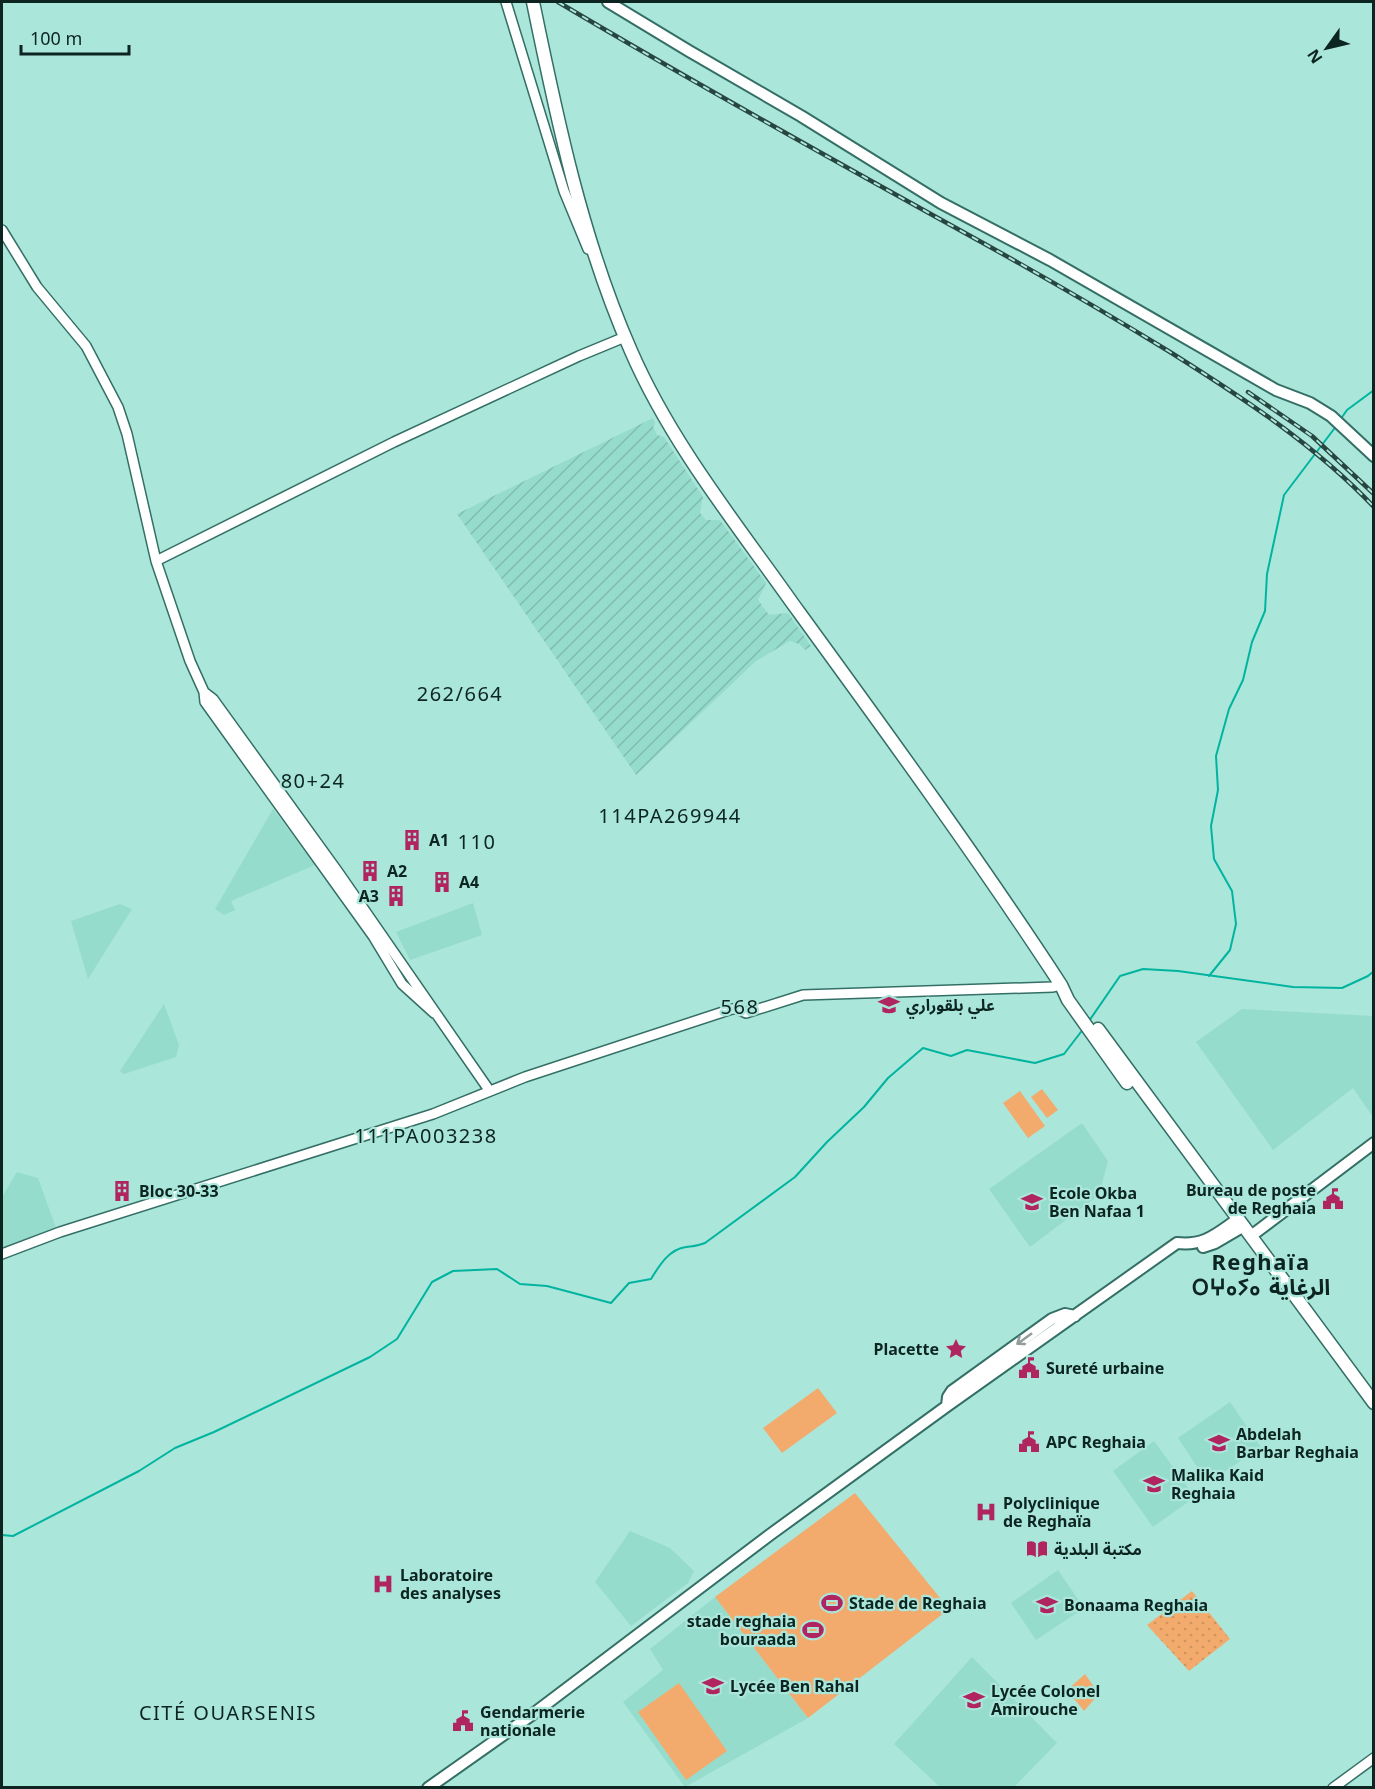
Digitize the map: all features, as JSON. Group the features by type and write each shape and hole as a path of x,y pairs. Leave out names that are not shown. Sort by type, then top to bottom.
{"main road":[{"path":"533,2 569,161 603,284 657,404 709,487 995,885 1061,985 1374,1403"},
{"path":"608,2 801,116 941,203 1050,260 1276,390 1310,403 1331,416 1374,456"},
{"path":"428,1788 533,1714 701,1585 947,1406 948,1397 952,1391 1052,1319 1065,1314 1075,1316 1177,1243 1196,1244 1244,1227 1374,1143"}],"street":[{"path":"506,2 564,191 603,284"},
{"path":"2,230 37,287 86,346 114,398 127,434 156,561 207,704 367,926 388,957 399,979 410,992 435,1013 489,1090"},
{"path":"156,561 394,442 570,360 625,337"},
{"path":"204,692 213,699 433,1006 435,1013"},
{"path":"399,979 409,973"},
{"path":"410,992 418,985"},
{"path":"2,1254 60,1232 439,1112 489,1090 732,1009 746,1013 803,995 1061,985"},
{"path":"1333,1788 1374,1758"}],"shaded area":[{"path":"653,418 655,423 653,427 657,435 664,437 703,497 700,513 706,520 720,520 766,583 758,600 769,615 788,613 811,646 805,650 799,644 790,641 756,661 636,775 457,514"},
{"path":"273,809 315,865 231,901 235,910 224,915 215,909"},
{"path":"473,903 482,935 410,960 396,932"},
{"path":"120,904 132,909 88,979 71,921"},
{"path":"164,1004 179,1045 176,1057 124,1074 120,1071"},
{"path":"1242,1009 1373,1016 1373,1117 1353,1088 1273,1150 1196,1042"},
{"path":"1042,1089 1058,1110 1047,1118 1031,1097"},
{"path":"1020,1091 1045,1126 1028,1138 1003,1103"},
{"path":"1082,1123 1108,1161 1099,1195 1030,1247 989,1189"},
{"path":"17,1172 38,1178 56,1228 2,1251 2,1197"},
{"path":"818,1388 837,1413 782,1453 763,1428"},
{"name":"Abdelah Barbar Reghaia","path":"1230,1402 1261,1447 1208,1483 1178,1438"},
{"name":"Malika Kaid Reghaia","path":"1154,1441 1195,1497 1153,1527 1113,1471"},
{"name":"Stade de Reghaia","path":"855,1493 949,1609 808,1718 715,1597"},
{"path":"630,1531 670,1548 694,1571 688,1583 631,1626 595,1582"},
{"name":"Bonaama Reghaia","path":"1058,1570 1084,1608 1036,1640 1011,1603"},
{"path":"1192,1591 1230,1639 1189,1671 1147,1625"},
{"name":"Lycée Ben Rahal","path":"715,1597 808,1718 685,1787 623,1702 663,1670 650,1649"},
{"name":"Lycée Colonel Amirouche","path":"972,1657 1057,1743 1014,1787 940,1787 894,1744"},
{"path":"1085,1674 1099,1694 1084,1711 1067,1690"},
{"path":"679,1683 727,1751 686,1780 638,1712"}],"waterway":[{"path":"1340,420 1347,410 1374,390"},
{"path":"1209,976 1230,950 1236,924 1232,891 1214,859 1211,826 1218,790 1216,756 1229,709 1243,680 1252,642 1265,611 1267,574 1284,495 1337,425"},
{"path":"1089,1021 1120,976 1143,969 1178,971 1293,987 1342,988 1374,971"},
{"path":"2,1535 13,1536 139,1471 175,1448 214,1432 370,1357 397,1339 432,1282 453,1271 497,1269 520,1284 547,1286 611,1303 629,1283 651,1279 665,1259 674,1251 705,1243 795,1177 864,1107 888,1078 923,1048 951,1056 967,1050 1035,1063 1064,1054 1084,1028"}],"railway":[{"path":"558,2 663,64 1054,283 1170,352 1277,423 1327,463 1374,507"},
{"path":"1248,392 1312,436 1374,494"}],"place":[{"name":"A1","path":"412,840"},
{"name":"A2","path":"370,871"},
{"name":"A4","path":"442,882"},
{"name":"A3","path":"396,896"},
{"name":"علي بلقوراري","path":"889,1005"},
{"name":"Bloc 30-33","path":"122,1191"},
{"name":"Bureau de poste de Reghaia","path":"1333,1199"},
{"name":"Ecole Okba Ben Nafaa 1","path":"1032,1202"},
{"name":"Placette","path":"956,1349"},
{"name":"Sureté urbaine","path":"1029,1368"},
{"name":"APC Reghaia","path":"1029,1442"},
{"name":"Abdelah Barbar Reghaia","path":"1219,1443"},
{"name":"Malika Kaid Reghaia","path":"1154,1484"},
{"name":"Polyclinique de Reghaïa","path":"986,1512"},
{"name":"مكتبة البلدية","path":"1037,1549"},
{"name":"Laboratoire des analyses","path":"383,1584"},
{"name":"Stade de Reghaia","path":"832,1603"},
{"name":"Bonaama Reghaia","path":"1047,1605"},
{"name":"stade reghaia bouraada","path":"813,1630"},
{"name":"Lycée Ben Rahal","path":"713,1686"},
{"name":"Lycée Colonel Amirouche","path":"974,1700"},
{"name":"Gendarmerie nationale","path":"463,1721"}],"district":[{"name":"262/664","path":"460,693"},
{"name":"80+24","path":"313,780"},
{"name":"114PA269944","path":"670,815"},
{"name":"110","path":"477,841"},
{"name":"568","path":"740,1006"},
{"name":"111PA003238","path":"426,1135"},
{"name":"Reghaïa ⵔⵖⴰⵢⴰ الرغاية","path":"1261,1274"},
{"name":"CITÉ OUARSENIS","path":"228,1712"}]}
